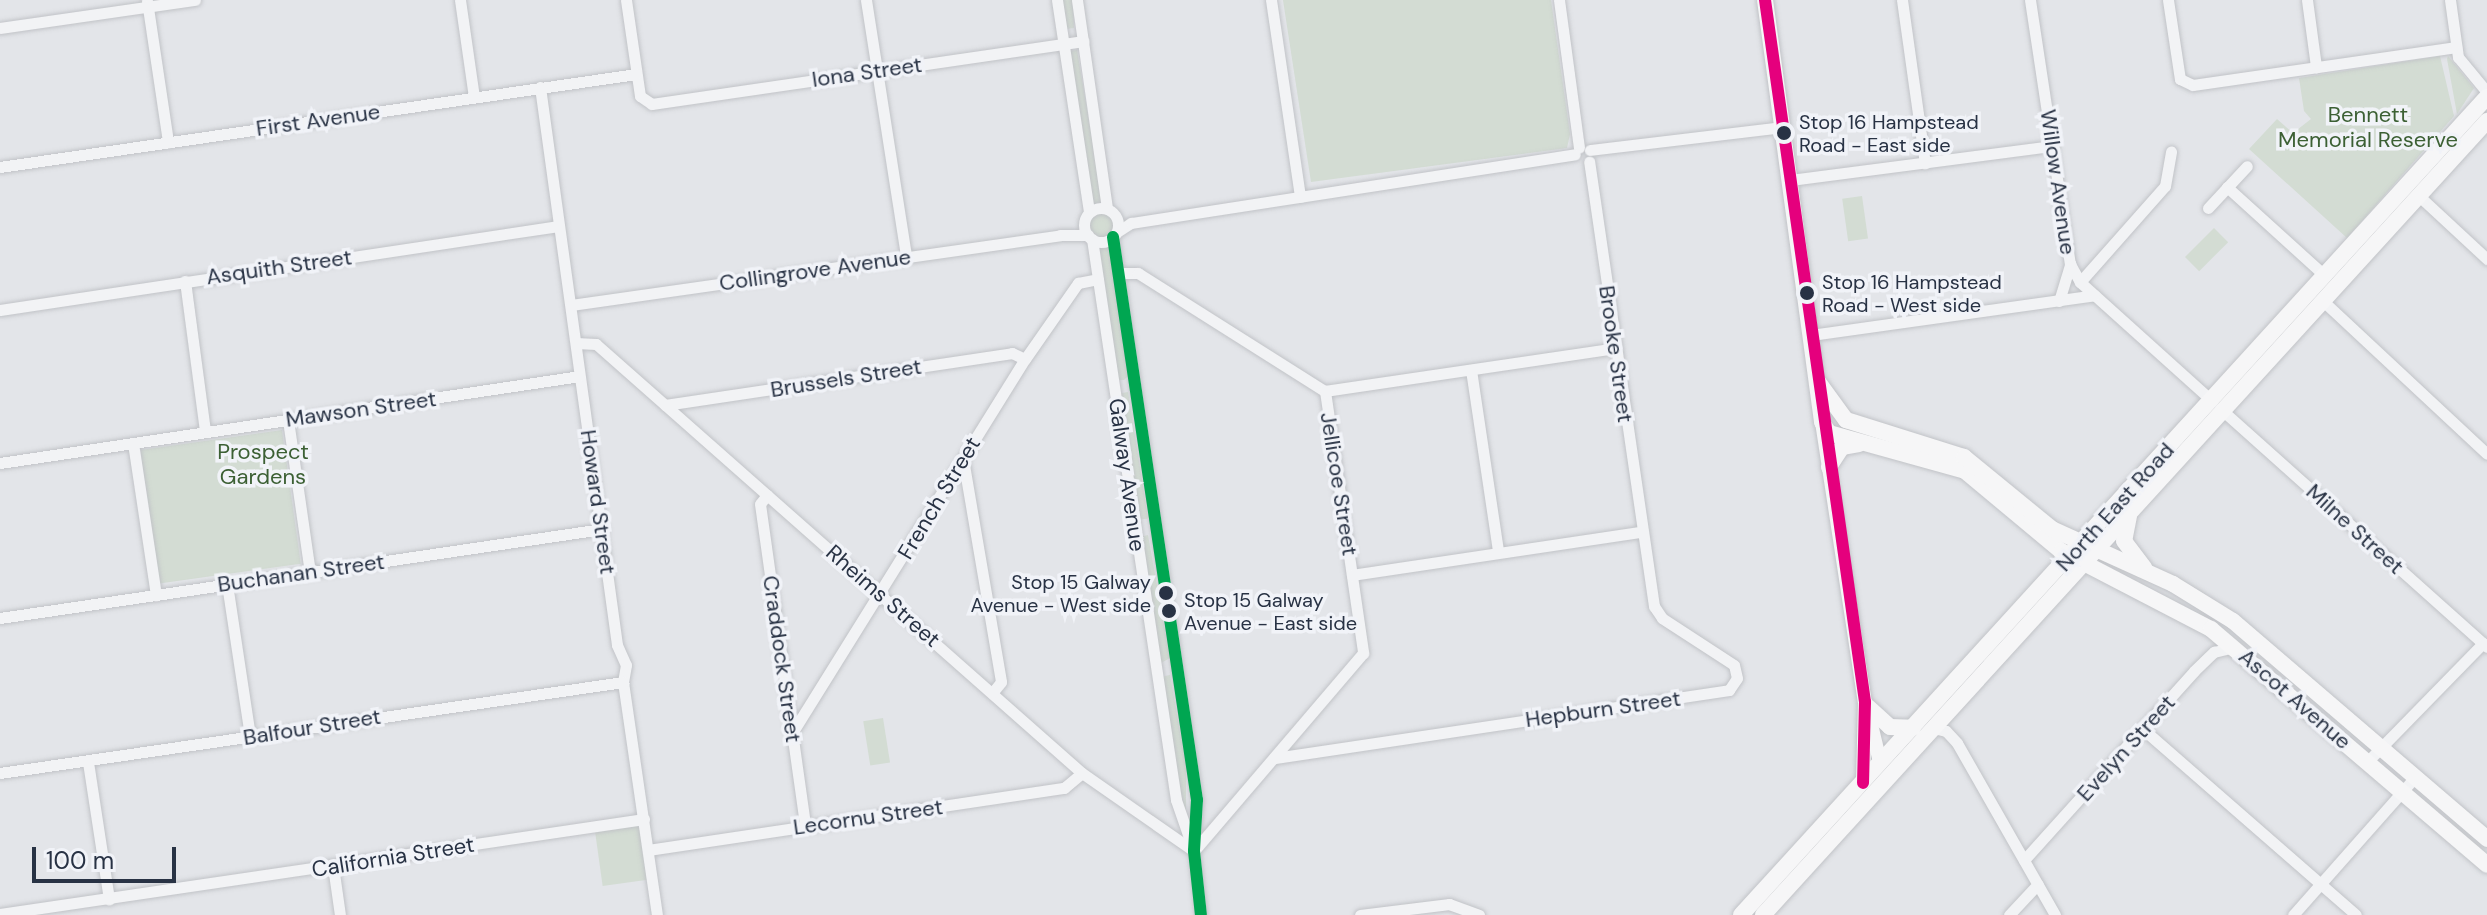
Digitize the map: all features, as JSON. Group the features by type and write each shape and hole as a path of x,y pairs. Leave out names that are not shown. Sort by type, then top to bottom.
{"highway":[{"path":"1765,0 1822,422 1829,433 1965,471 2082,552"},
{"name":"North East Road","path":"1880,762 2082,552 2413,191 2487,94"},
{"name":"North East Road","path":"2318,295 2325,276 2487,121"},
{"path":"1816,380 1846,420 1955,452 2082,552"},
{"name":"North East Road","path":"1741,915 1870,786 1933,728 2082,552 2133,507 2217,406"},
{"path":"1829,467 1842,447 1869,443"},
{"path":"2133,507 2122,536 2146,571"},
{"name":"Ascot Avenue","path":"2082,552 2146,571 2233,621 2487,839"},
{"name":"Ascot Avenue","path":"2082,552 2234,647 2487,865"},
{"path":"1866,705 1890,727 1913,728"},
{"path":"1870,786 1880,762"},
{"name":"North East Road","path":"1763,915 1870,786"}],"main road":[{"path":"1822,422 1866,705 1880,762"},
{"path":"1866,705 1870,786"}],"street":[{"path":"0,28 148,4 195,0"},
{"path":"460,0 474,97"},
{"path":"626,0 636,74"},
{"path":"866,0 906,256"},
{"path":"1057,0 1089,212 1088,234"},
{"path":"1077,0 1107,209 1117,218 1131,223"},
{"path":"1271,0 1300,197"},
{"name":"Brooke Street","path":"1559,0 1578,129 1590,176 1641,532"},
{"path":"1902,0 1925,163"},
{"name":"Willow Avenue","path":"2030,0 2070,264 2080,282 2217,406"},
{"path":"2168,0 2180,79 2193,85 2456,47"},
{"path":"2307,0 2316,67"},
{"path":"2450,0 2456,47 2462,65 2487,94"},
{"path":"148,4 168,142"},
{"name":"Iona Street","path":"636,74 640,96 652,104 1083,41"},
{"name":"First Avenue","path":"0,167 636,74"},
{"name":"Howard Street","path":"540,87 617,645 626,665 623,682 657,915"},
{"path":"1115,235 1131,223 1782,127"},
{"path":"1790,180 2053,146"},
{"path":"2080,282 2165,186 2171,152"},
{"path":"2208,208 2247,166"},
{"path":"2227,187 2325,276"},
{"path":"2413,191 2487,259"},
{"path":"1089,212 1107,209"},
{"name":"Galway Avenue","path":"1117,218 1115,235 1119,273 1197,800 1194,851 1201,915"},
{"name":"Asquith Street","path":"0,310 559,226"},
{"name":"Galway Avenue","path":"1088,234 1098,279 1178,815 1194,851"},
{"name":"Collingrove Avenue","path":"571,305 1060,235 1115,235"},
{"path":"2059,301 2070,264"},
{"name":"Jellicoe Street","path":"1119,273 1138,273 1325,391 1363,653 1194,851"},
{"name":"French Street","path":"792,733 1025,359 1078,283 1098,279"},
{"path":"185,281 205,431"},
{"path":"1811,335 2094,295"},
{"path":"2318,295 2487,454"},
{"name":"Rheims Street","path":"576,343 596,344 1082,773 1194,851"},
{"path":"1325,391 1615,348"},
{"name":"Brussels Street","path":"665,405 1012,353 1025,359"},
{"path":"1471,370 1498,551"},
{"name":"Mawson Street","path":"0,463 580,376"},
{"name":"Milne Street","path":"2217,406 2485,645"},
{"path":"288,420 310,572"},
{"path":"133,443 156,595"},
{"path":"963,459 1001,682 992,693"},
{"name":"Craddock Street","path":"767,495 760,504 805,826"},
{"name":"Buchanan Street","path":"0,618 602,529"},
{"path":"1352,575 1641,532"},
{"name":"Hepburn Street","path":"1275,758 1729,690 1737,678 1734,665 1662,618 1654,606 1641,532"},
{"path":"227,584 250,736"},
{"path":"2367,762 2485,645"},
{"name":"Evelyn Street","path":"2024,860 2194,671 2214,652 2234,647"},
{"name":"Balfour Street","path":"0,773 623,682"},
{"path":"1933,728 1952,736 2055,915"},
{"path":"2144,730 2356,915"},
{"path":"88,762 109,899"},
{"name":"Lecornu Street","path":"648,850 1064,788 1082,773"},
{"path":"2293,915 2416,776"},
{"name":"California Street","path":"0,914 400,858 429,847 644,819"},
{"path":"333,866 340,915"},
{"path":"2009,915 2038,884"},
{"path":"1360,915 1449,904 1479,915"}],"green space":[{"path":"1059,0 1073,0 1074,28 1065,29"},
{"path":"1283,0 1551,0 1570,134 1567,148 1311,182"},
{"path":"1077,50 1103,203 1091,205 1070,51"},
{"name":"Bennett Memorial Reserve","path":"2440,56 2454,116 2347,238 2249,149 2277,119 2293,133 2311,119 2304,111 2299,78"},
{"path":"2448,56 2474,88 2457,114 2447,59"},
{"path":"1862,196 1868,239 1848,241 1842,199"},
{"path":"1101,212 1110,216 1114,225 1110,234 1101,238 1092,234 1088,225 1092,216"},
{"path":"2214,228 2228,242 2199,271 2185,257"},
{"path":"1109,246 1128,376 1124,380 1117,380 1096,248"},
{"path":"1128,392 1148,518 1139,520 1119,393"},
{"name":"Prospect Gardens","path":"282,430 301,564 159,584 140,450"},
{"path":"1148,535 1170,658 1161,663 1140,537"},
{"path":"1170,675 1186,766 1186,815 1172,757 1161,677"},
{"path":"883,718 890,762 870,766 863,721"},
{"path":"641,821 649,879 603,886 594,828"}],"transit line":[{"path":"1765,0 1865,702 1863,783"},
{"path":"1113,237 1197,800 1194,851 1201,915"}],"place":[{"name":"Stop 16 Hampstead Road - East side","path":"1784,133"},
{"name":"Stop 16 Hampstead Road - West side","path":"1807,293"},
{"name":"Stop 15 Galway Avenue - West side","path":"1166,593"},
{"name":"Stop 15 Galway Avenue - East side","path":"1169,611"}]}
